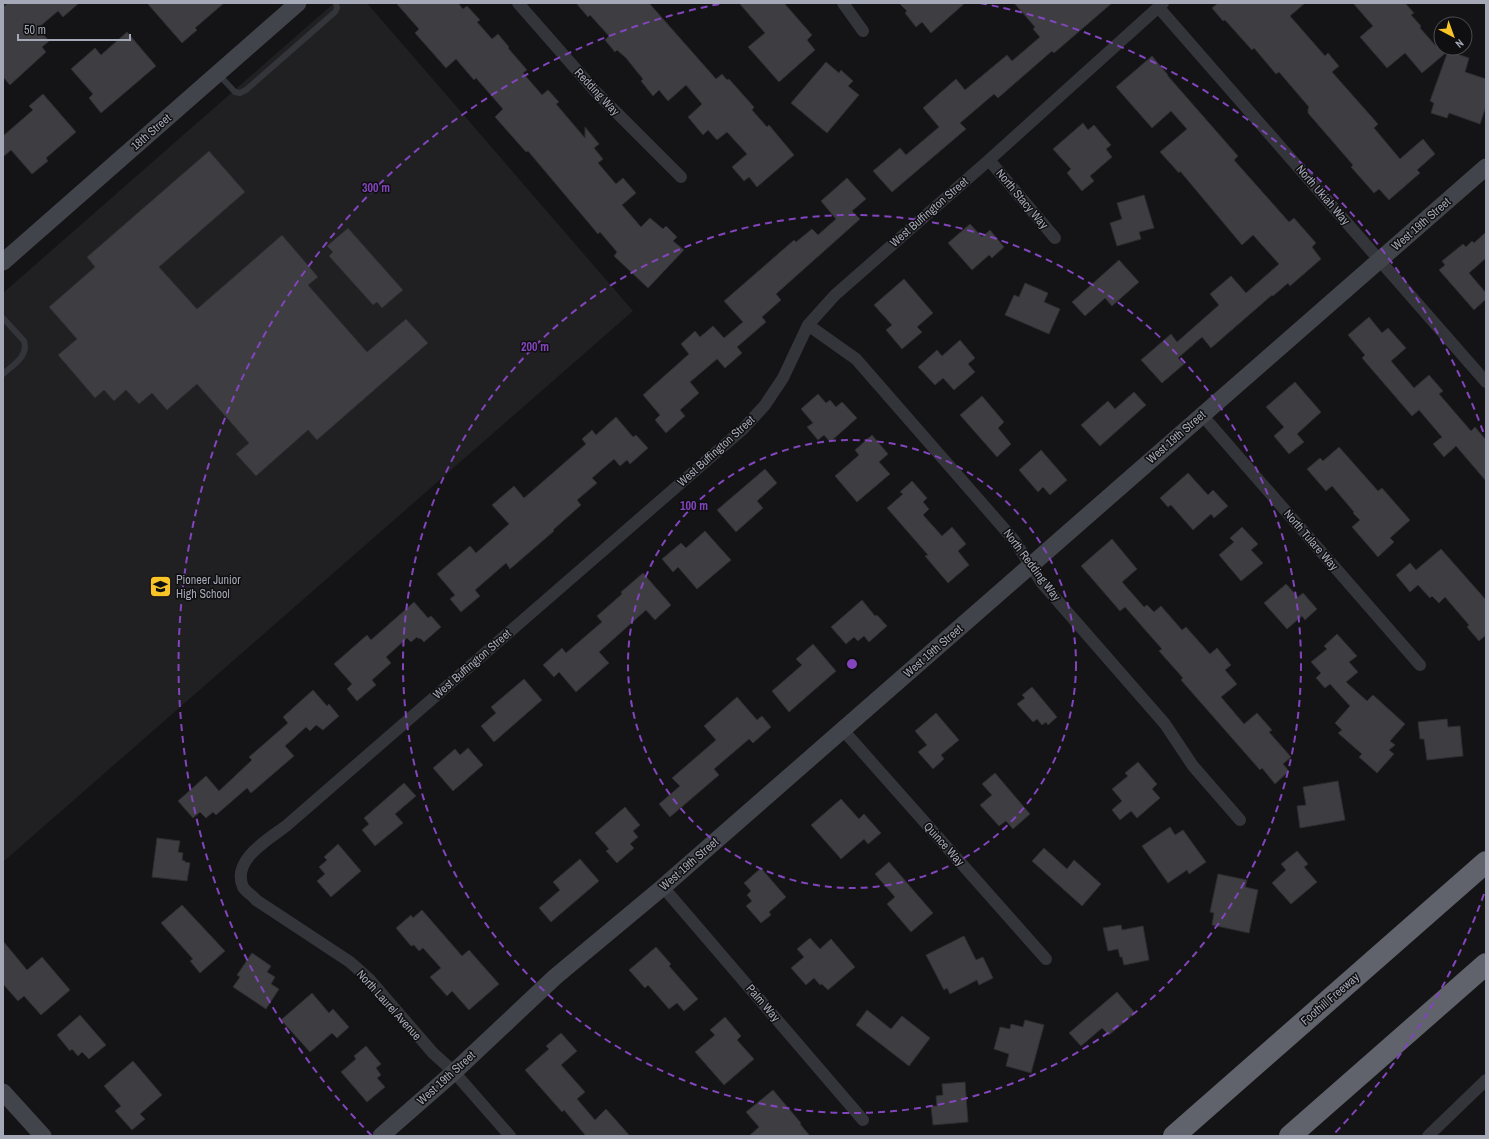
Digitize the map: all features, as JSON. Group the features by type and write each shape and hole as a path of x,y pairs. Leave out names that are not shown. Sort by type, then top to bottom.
{"highway":[{"name":"Foothill Freeway","path":"1174,1136 1486,862"},
{"path":"1290,1136 1486,964"}],"main road":[{"name":"18th Street","path":"3,262 298,3"},
{"name":"West 19th Street","path":"381,1136 454,1072 555,977 663,887 1486,167"},
{"path":"3,1092 42,1136"}],"street":[{"name":"Redding Way","path":"518,3 596,92 681,177"},
{"path":"843,3 863,31"},
{"name":"West Buffington Street","path":"241,873 245,860 258,847 286,826 743,429 765,405 783,378 808,325 835,295 989,160 1161,5"},
{"name":"North Ukiah Way","path":"1161,5 1486,382"},
{"name":"North Stacy Way","path":"989,160 1055,238"},
{"name":"North Redding Way","path":"808,325 856,359 1014,540 1042,583 1164,724 1193,766 1240,820"},
{"name":"North Tulare Way","path":"1202,415 1420,665"},
{"name":"Quince Way","path":"843,730 1046,959"},
{"name":"North Laurel Avenue","path":"241,873 243,888 256,900 350,962 369,979 433,1054 454,1072 510,1136"},
{"name":"Palm Way","path":"663,887 863,1120"},
{"path":"1428,1136 1486,1080"}],"lane":[{"path":"218,74 235,92 240,93 246,90 335,12 337,8 336,3"},
{"path":"4,320 24,341 25,346 25,352 20,358 4,371"}],"shaded area":[{"name":"Pioneer Junior High School","path":"334,3 367,3 633,311 3,862 3,293"}],"building":[{"path":"8,3 79,3 63,17 58,11 38,28 49,41 42,47 46,52 10,85 3,77 3,7"},
{"path":"147,3 224,3 195,28 197,30 182,43"},
{"path":"396,3 458,3 463,9 467,6 480,20 477,22 492,39 498,34 509,47 508,48 527,70 523,73 542,95 548,90 559,102 556,104 585,138 585,127 599,144 594,148 603,159 598,163 616,184 623,178 636,193 622,205 641,227 650,218 663,229 666,226 677,237 673,241 684,250 648,288 614,256 617,252 600,232 598,234 528,151 526,152 495,117 503,109 476,78 474,80 456,59 446,68 415,33 419,29"},
{"path":"576,3 649,3 716,79 722,74 727,80 729,79 754,107 752,110 767,127 769,125 794,155 757,187 749,177 744,181 732,167 747,154 727,132 717,140 708,130 703,135 688,117 702,104 686,85 668,101 659,90 653,96 641,81 643,79 626,58 617,50 615,52 605,40 609,36 590,15 588,17"},
{"path":"739,3 784,3 812,35 807,40 815,50 779,82 748,47 765,33"},
{"path":"899,3 965,3 931,33 922,22 916,27 905,13 907,11"},
{"path":"1014,3 1112,3 1054,53 1052,51 998,98 994,94 960,123 966,129 892,192 873,171 900,148 906,155 939,127 923,108 956,79 965,90 1007,55 1012,61 1040,37 1033,29 1035,27"},
{"path":"1218,3 1305,3 1290,16 1325,56 1328,53 1339,66 1332,72 1378,124 1374,128 1400,159 1423,139 1435,154 1417,170 1420,173 1389,200 1379,189 1374,193 1351,167 1353,165 1308,113 1309,107 1279,72 1276,74 1254,48 1252,50 1212,8"},
{"path":"1353,3 1405,3 1414,13 1411,15 1421,26 1420,28 1433,43 1433,56 1442,56 1422,73 1405,53 1387,68 1360,37 1373,26"},
{"path":"127,32 156,66 101,113 89,98 93,94 71,69 95,48 101,55"},
{"path":"1152,56 1238,156 1234,160 1289,222 1294,218 1316,243 1312,247 1321,259 1290,286 1288,283 1273,296 1272,295 1211,348 1202,337 1178,358 1184,364 1162,383 1141,360 1171,334 1177,342 1219,305 1210,294 1231,276 1246,293 1279,264 1253,235 1242,245 1180,171 1179,173 1160,152 1187,129 1171,111 1152,128 1116,87"},
{"path":"1446,56 1463,56 1469,58 1465,72 1486,79 1486,106 1480,124 1449,113 1447,118 1431,113 1434,103 1430,101"},
{"path":"826,62 839,73 841,70 853,81 848,86 859,95 827,133 791,103"},
{"path":"43,94 76,132 46,158 48,161 32,174 11,150 3,157 3,136 33,110 29,106"},
{"path":"1083,123 1088,130 1094,125 1111,145 1106,149 1112,157 1090,176 1094,181 1082,191 1067,173 1071,169 1053,149"},
{"path":"209,151 245,192 159,267 197,309 282,235 318,277 308,285 367,352 406,319 428,343 317,440 308,430 256,476 236,454 249,443 197,384 167,410 152,393 139,404 126,390 114,401 104,390 95,398 58,355 77,339 49,307 95,267 87,257"},
{"path":"847,178 866,199 852,211 860,219 776,294 781,300 762,317 766,322 737,347 742,353 725,368 717,359 690,382 699,393 680,410 685,416 666,433 655,420 660,415 643,395 689,354 681,344 695,331 700,337 713,326 724,338 743,322 724,301 794,240 796,242 812,229 818,235 836,219 821,201"},
{"path":"1144,195 1154,228 1139,232 1141,239 1117,246 1110,223 1122,219 1117,203"},
{"path":"970,224 982,237 990,230 1004,247 992,258 989,255 972,270 948,243"},
{"path":"348,228 403,290 382,308 377,302 373,305 329,256 333,252 327,246"},
{"path":"1486,232 1486,258 1469,273 1486,293 1486,299 1474,310 1439,270 1445,265 1442,261 1463,244 1466,247 1472,241 1474,243"},
{"path":"1119,260 1139,282 1112,306 1105,298 1085,316 1072,302"},
{"path":"904,279 933,313 917,327 922,332 902,349 886,330 892,325 874,305"},
{"path":"1025,283 1048,293 1044,302 1060,309 1049,334 1005,315 1014,295 1019,297"},
{"path":"1369,317 1382,333 1388,328 1406,348 1391,361 1414,388 1429,375 1443,391 1439,394 1471,431 1475,427 1486,440 1486,481 1456,446 1444,457 1433,444 1442,437 1419,410 1412,416 1362,358 1365,355 1348,335"},
{"path":"960,340 975,358 968,364 975,372 954,390 943,378 935,385 918,367 937,350 942,356"},
{"path":"1295,382 1321,412 1297,434 1304,442 1289,454 1274,436 1284,427 1266,407"},
{"path":"1134,392 1146,405 1100,446 1081,425 1108,401 1115,409"},
{"path":"818,394 826,403 830,400 836,407 842,402 857,418 830,442 824,435 818,440 807,427 813,423 801,409"},
{"path":"982,396 1004,422 998,428 1011,444 997,457 960,415"},
{"path":"616,417 633,437 636,435 648,448 630,464 627,460 620,466 614,459 592,478 597,483 577,500 581,505 553,530 554,531 510,569 506,563 475,590 480,596 461,612 450,599 455,595 437,574 470,546 476,553 509,524 492,505 514,486 524,498 586,444 582,439 592,430 596,435"},
{"path":"872,435 888,454 879,462 890,474 857,502 835,476 859,455 855,450"},
{"path":"1339,447 1378,491 1382,488 1410,520 1390,538 1394,542 1378,557 1352,527 1360,520 1353,513 1354,512 1332,486 1326,491 1307,469 1320,458 1323,461"},
{"path":"1041,450 1067,480 1050,495 1043,487 1038,492 1019,470"},
{"path":"765,469 777,483 757,501 763,508 736,532 717,510"},
{"path":"1188,473 1208,495 1213,490 1228,506 1214,518 1211,514 1193,530 1171,505 1168,507 1160,498"},
{"path":"912,481 927,498 923,502 929,509 923,515 942,536 952,527 966,544 958,551 969,565 948,583 925,556 928,555 887,508 903,494 900,492"},
{"path":"1242,527 1258,544 1251,550 1263,563 1241,581 1219,555 1234,542 1230,538"},
{"path":"705,531 731,560 697,589 678,567 673,572 662,559 681,543 686,548"},
{"path":"1112,539 1137,569 1122,582 1144,607 1147,605 1154,612 1161,606 1182,630 1186,627 1210,654 1217,648 1231,665 1225,670 1237,684 1221,697 1244,724 1257,713 1272,730 1269,732 1291,757 1283,764 1289,771 1275,784 1262,768 1260,770 1181,680 1183,678 1159,651 1162,649 1125,607 1120,611 1081,566"},
{"path":"1441,549 1486,600 1486,635 1479,641 1467,627 1469,625 1445,597 1439,603 1432,596 1430,598 1418,585 1410,592 1396,575 1410,563 1416,570"},
{"path":"643,573 671,605 655,620 646,610 599,652 609,663 576,692 559,672 554,677 543,665 562,648 566,653 602,622 597,616"},
{"path":"1286,584 1298,597 1303,593 1317,609 1305,620 1302,616 1287,629 1264,603"},
{"path":"862,600 875,616 877,615 887,626 869,642 864,636 858,641 854,637 846,644 831,627"},
{"path":"414,602 428,618 431,616 441,627 424,642 417,637 411,642 407,638 386,657 391,663 372,680 376,685 357,701 347,689 352,684 334,664 367,635 371,640"},
{"path":"1337,634 1357,656 1349,662 1358,672 1346,682 1367,701 1373,695 1405,724 1390,741 1395,745 1389,750 1394,754 1377,773 1359,757 1362,754 1338,733 1342,730 1335,723 1350,706 1330,684 1325,688 1316,678 1321,673 1311,662 1327,649 1324,646"},
{"path":"813,644 836,671 789,712 772,691 802,665 796,659"},
{"path":"524,679 542,700 494,742 481,726 496,713 491,707"},
{"path":"1032,687 1057,717 1048,725 1046,722 1042,725 1037,719 1033,722 1017,704 1025,698 1022,695"},
{"path":"313,690 327,706 329,704 339,716 323,730 316,725 310,731 306,727 285,746 294,756 251,793 247,788 216,815 213,812 206,818 200,812 193,818 178,801 206,776 219,791 252,760 249,757 288,723 283,717"},
{"path":"737,697 757,720 762,716 771,727 753,743 749,739 714,769 719,775 670,817 659,804 680,786 672,778 716,740 704,726"},
{"path":"936,713 959,740 941,755 944,759 933,769 918,752 927,745 915,731"},
{"path":"1447,719 1448,727 1460,726 1463,756 1427,760 1424,739 1420,739 1418,722"},
{"path":"468,748 483,765 453,791 433,768 455,749 460,755"},
{"path":"1138,762 1157,784 1152,789 1160,798 1137,818 1131,811 1120,820 1112,810 1122,801 1112,789 1128,776 1125,773"},
{"path":"995,773 1030,814 1013,829 1006,821 999,826 980,805 992,795 982,784"},
{"path":"1338,781 1345,820 1300,828 1297,806 1306,805 1303,787"},
{"path":"404,783 416,796 395,814 403,823 375,846 362,830 369,824 364,818"},
{"path":"841,799 859,819 864,814 881,833 868,844 864,839 841,859 811,825"},
{"path":"625,807 640,825 633,831 638,837 630,844 634,848 617,863 606,851 609,849 595,833"},
{"path":"1170,827 1175,835 1183,830 1206,862 1189,874 1187,870 1168,883 1142,846"},
{"path":"157,838 180,841 178,852 183,853 182,860 190,863 187,881 152,877"},
{"path":"338,844 361,871 331,897 317,881 325,874 319,867 327,860 324,857"},
{"path":"1044,848 1067,869 1074,860 1101,884 1082,906 1032,861"},
{"path":"1297,851 1308,864 1304,867 1317,882 1291,904 1272,883 1286,870 1281,864"},
{"path":"580,859 599,881 551,922 539,908 560,890 553,882"},
{"path":"889,862 933,913 911,932 887,904 895,897 875,874"},
{"path":"761,868 786,897 769,912 771,915 761,923 746,906 752,901 747,895 751,891 744,883"},
{"path":"1218,874 1247,880 1245,887 1258,890 1249,933 1212,925 1214,913 1210,912"},
{"path":"182,905 225,951 200,973 190,961 193,959 161,923"},
{"path":"422,910 462,956 469,950 499,984 469,1010 452,991 447,996 430,977 441,968 423,948 419,951 414,945 411,946 396,928 411,915 413,918"},
{"path":"1121,925 1122,930 1143,926 1149,960 1124,965 1118,949 1108,951 1103,928"},
{"path":"964,936 976,960 983,957 993,978 979,985 977,980 950,994 947,988 944,990 926,955"},
{"path":"810,938 820,949 831,939 855,967 828,990 822,984 820,985 814,978 806,985 791,968 804,957 797,949"},
{"path":"3,941 27,970 42,957 70,990 41,1015 24,996 18,1001 3,984"},
{"path":"656,947 671,964 669,966 698,999 684,1011 677,1003 669,1009 648,985 645,988 629,970"},
{"path":"252,953 271,966 267,972 275,977 271,984 279,989 266,1009 233,987 240,977 237,975"},
{"path":"1117,992 1135,1013 1109,1035 1102,1028 1081,1046 1069,1033"},
{"path":"312,993 329,1013 333,1009 349,1027 337,1038 332,1033 310,1052 281,1020"},
{"path":"867,1010 891,1029 902,1016 930,1038 909,1066 856,1025"},
{"path":"80,1015 106,1045 89,1059 82,1052 78,1056 72,1049 70,1051 57,1035"},
{"path":"725,1017 741,1036 737,1040 754,1059 724,1085 695,1052 715,1035 710,1030"},
{"path":"1025,1020 1044,1025 1031,1073 1006,1066 1009,1054 994,1049 1000,1027 1010,1029 1011,1024 1023,1027"},
{"path":"561,1033 577,1051 561,1065 585,1092 577,1099 595,1120 606,1109 630,1136 586,1136 564,1110 562,1112 525,1070 549,1049 546,1046"},
{"path":"366,1046 381,1064 376,1068 381,1075 377,1078 385,1087 367,1102 341,1072 356,1059 354,1056"},
{"path":"133,1061 162,1095 140,1114 145,1119 132,1130 115,1111 121,1106 104,1086"},
{"path":"965,1082 968,1122 933,1125 931,1106 937,1106 936,1096 943,1095 942,1084"},
{"path":"773,1090 810,1136 749,1136 759,1127 746,1112"}],"place":[{"name":"Pioneer Junior High School","path":"161,587"}]}
